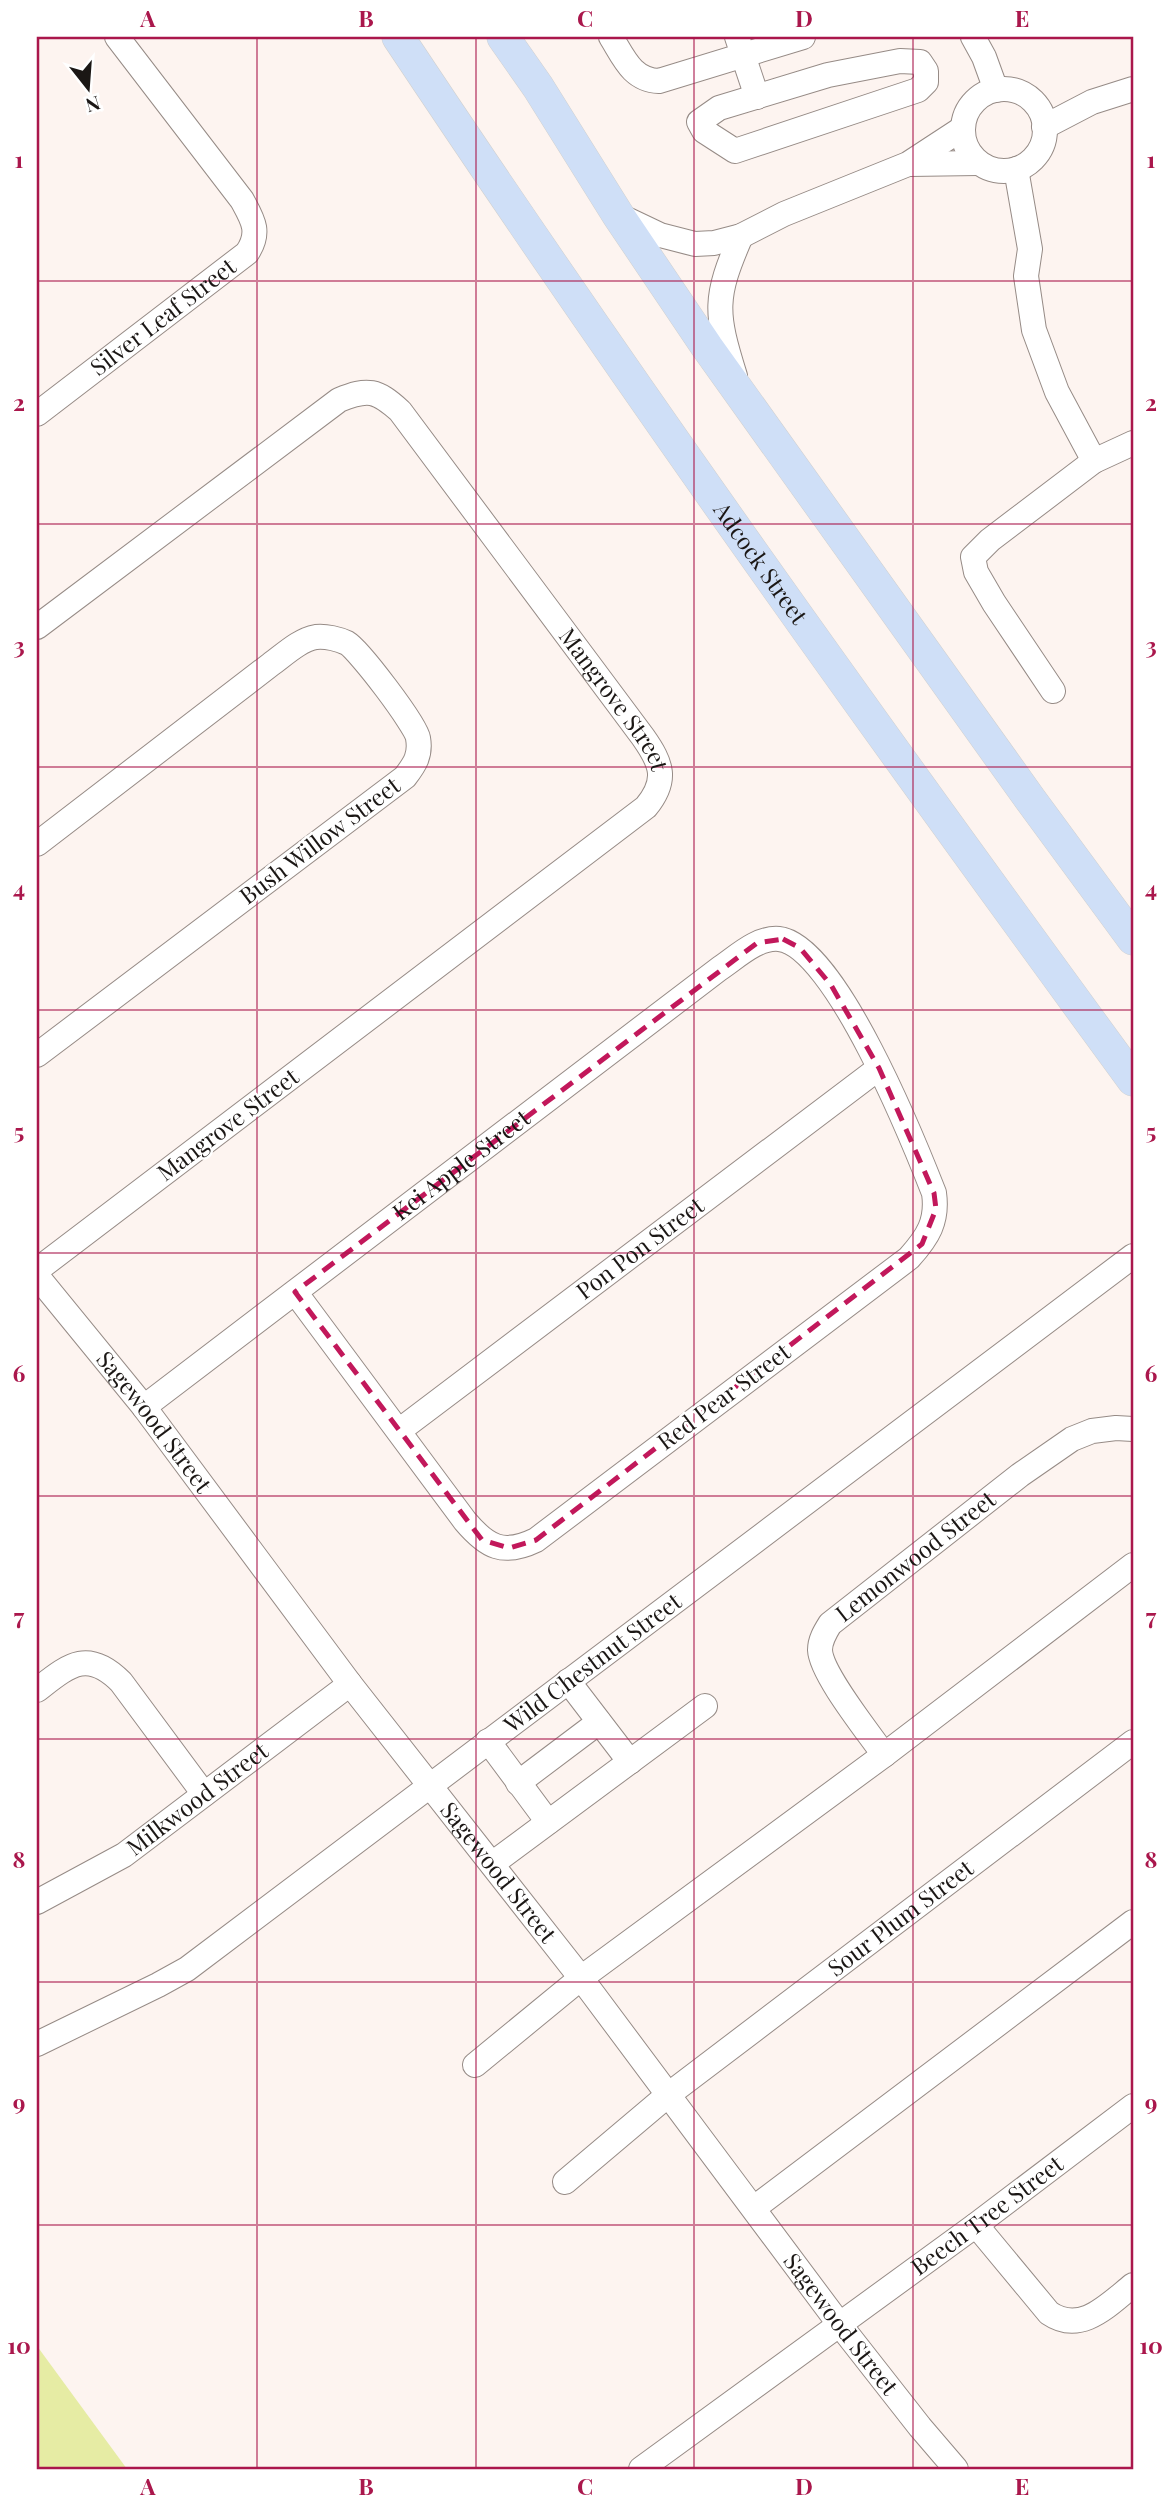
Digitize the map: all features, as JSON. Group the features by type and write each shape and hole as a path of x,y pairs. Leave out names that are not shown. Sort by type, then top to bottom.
{"main road":[{"name":"Adcock Street","path":"398,37 741,539 919,789 1133,1080"},
{"path":"503,37 538,86 618,215 740,393 1133,939"}],"street":[{"name":"Silver Leaf Street","path":"37,414 247,253 254,243 253,220 242,200 117,37"},
{"path":"611,37 632,69 644,80 659,81 740,46 803,37"},
{"path":"973,37 985,57 996,90"},
{"path":"740,46 757,97"},
{"path":"900,61 920,62 926,71 926,82 918,90 734,152 704,131 699,122 719,108 757,97 828,75 900,61"},
{"path":"1044,127 1092,102 1133,89"},
{"path":"996,90 1017,92 1033,102 1041,114 1043,141 1028,163 1016,169 990,169 978,163 969,153 964,141 965,115 983,95 996,90"},
{"path":"1033,102 1092,102"},
{"path":"618,215 660,235 695,244 714,243 741,236 784,214 908,164 963,128"},
{"path":"908,164 978,163"},
{"path":"1016,169 1030,249 1026,276 1034,330 1057,392 1094,461"},
{"path":"740,393 722,336 719,314 722,285 741,236"},
{"name":"Mangrove Street","path":"37,627 339,400 365,391 375,393 400,411 643,737 656,755 661,769 655,796 646,807 37,1270"},
{"path":"1053,691 993,603 976,572 973,557 990,540 1094,461 1133,443"},
{"name":"Bush Willow Street","path":"37,844 270,665 302,643 316,637 330,637 349,644 418,735 417,761 405,777 37,1055"},
{"name":"Red Pear Street","path":"295,1292 465,1521 482,1540 491,1545 509,1548 524,1546 536,1540 898,1266 922,1244 936,1209 934,1193 922,1162 855,1021 812,959 800,948 783,939"},
{"name":"Kei Apple Street","path":"145,1407 719,969 757,943 783,939"},
{"name":"Pon Pon Street","path":"400,1430 879,1068"},
{"name":"Wild Chestnut Street","path":"37,2044 187,1969 1133,1256"},
{"name":"Sagewood Street","path":"37,1276 145,1407 350,1684 581,1978 840,2325 956,2469"},
{"name":"Lemonwood Street","path":"884,1755 830,1677 822,1661 822,1637 830,1624 1020,1475 1072,1439 1091,1431 1133,1429"},
{"path":"475,2065 581,1978 884,1755 1133,1565"},
{"path":"37,1690 69,1666 95,1663 108,1669 121,1682 204,1794"},
{"path":"568,1681 630,1762"},
{"name":"Milkwood Street","path":"37,1902 124,1855 350,1684"},
{"path":"492,1864 705,1706"},
{"path":"518,1783 599,1722"},
{"path":"488,1741 548,1822"},
{"name":"Sour Plum Street","path":"565,2182 668,2095 1133,1742"},
{"path":"754,2208 1133,1922"},
{"name":"Beech Tree Street","path":"641,2469 976,2225 1133,2106"},
{"path":"976,2225 1049,2313 1060,2320 1082,2320 1105,2307 1133,2285"}],"highlighted area":[{"path":"783,939 800,948 831,985 879,1068 934,1193 936,1209 922,1244 536,1540 509,1548 482,1540 295,1292 757,943"}],"green space":[{"path":"37,2346 127,2469 37,2469"}]}
